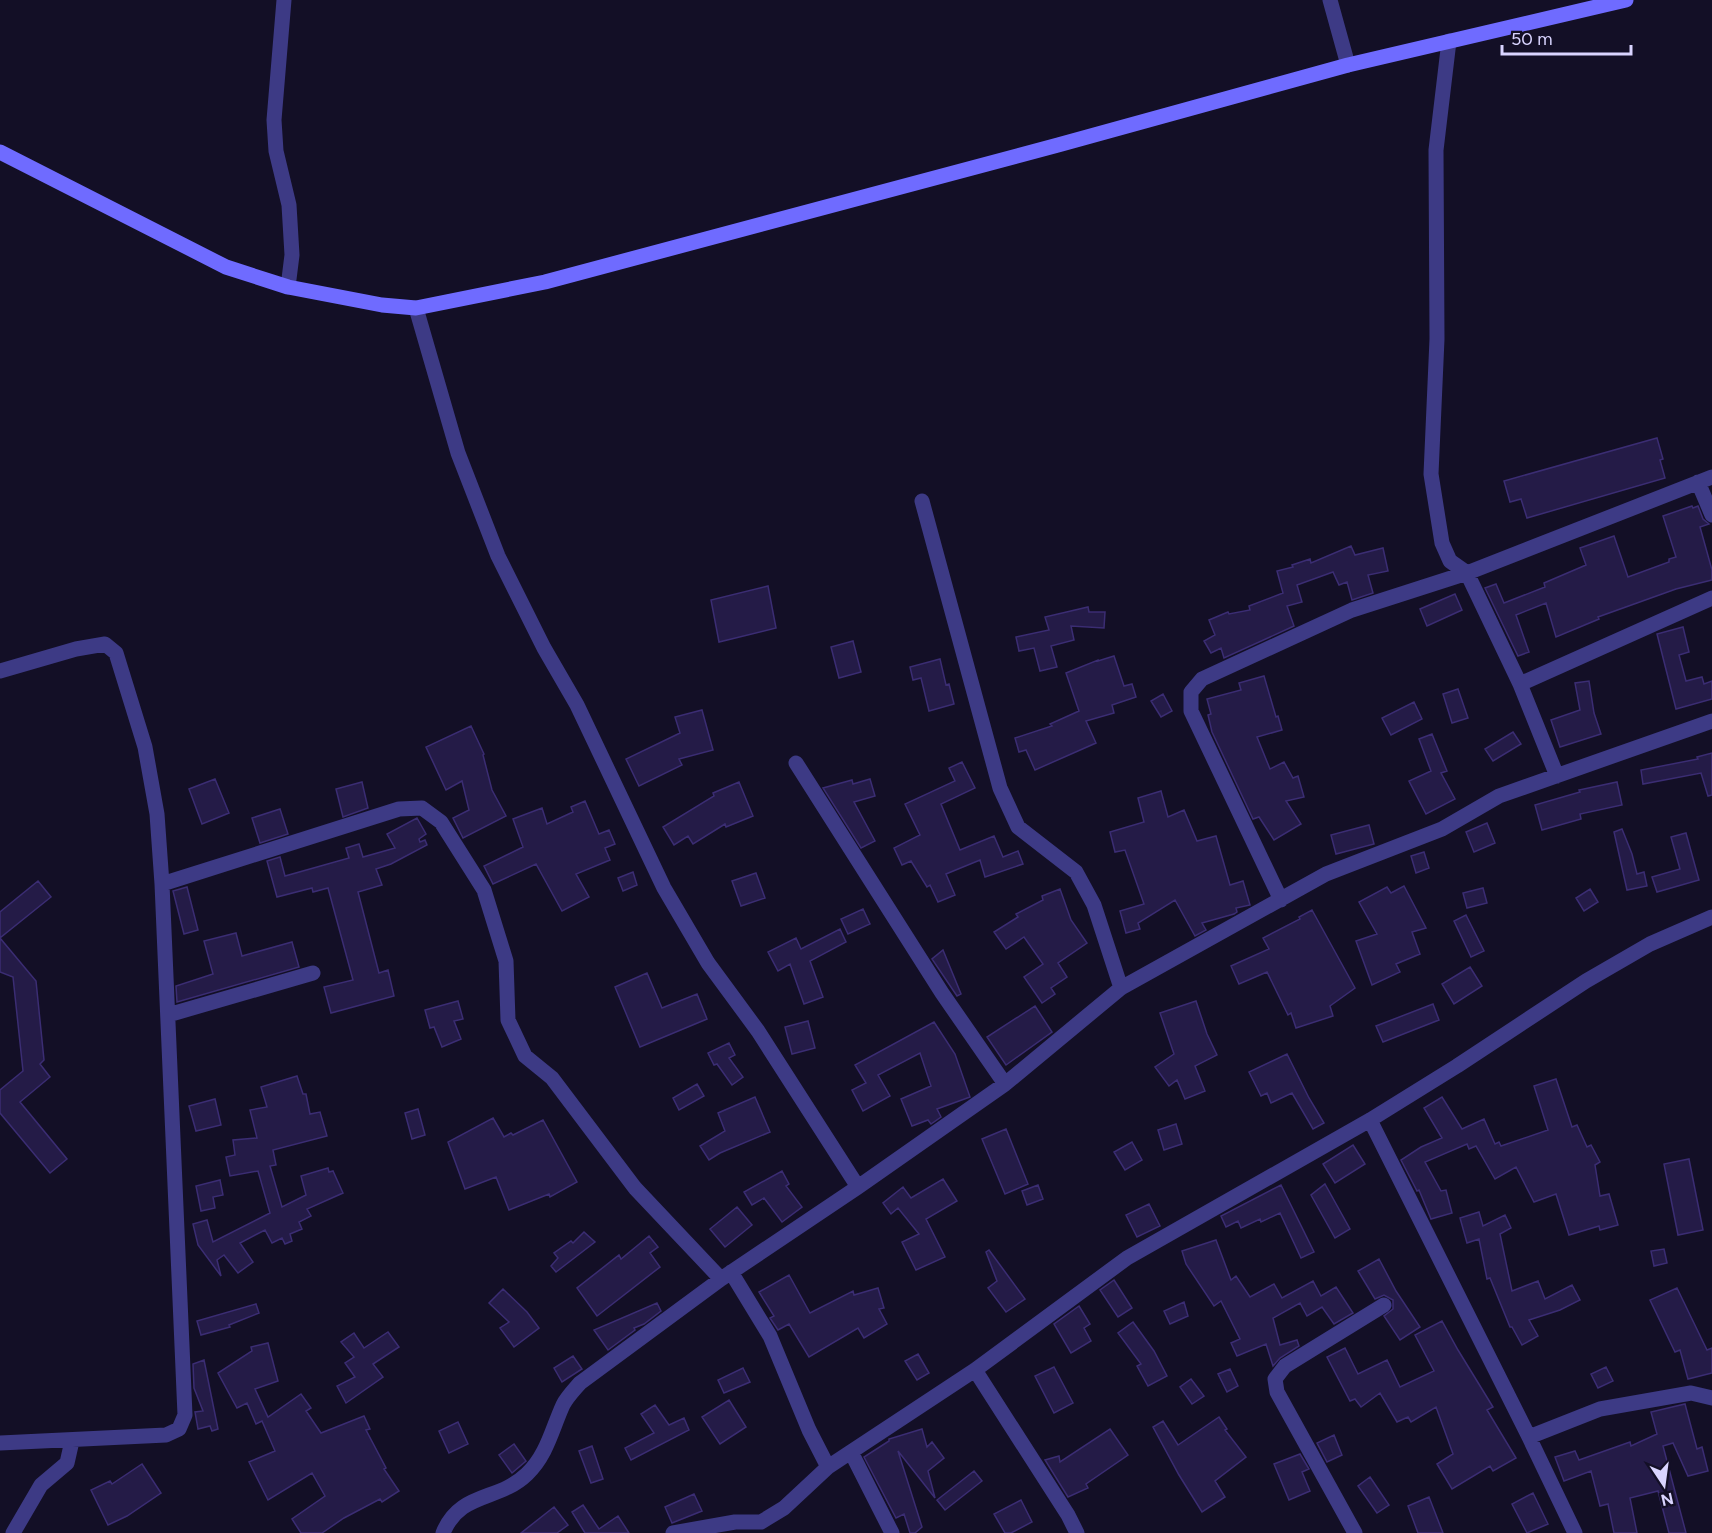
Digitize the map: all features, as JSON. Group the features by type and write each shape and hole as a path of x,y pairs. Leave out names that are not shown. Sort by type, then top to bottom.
{"street":[{"path":"284,0 274,120 276,151 289,205 292,255 288,287"},
{"path":"1330,0 1348,65"},
{"path":"0,152 226,267 288,287 382,305 416,308 545,282 1348,65 1626,0"},
{"path":"1449,41 1436,150 1437,339 1431,474 1442,543 1450,561 1467,573 1520,684 1557,776"},
{"path":"416,308 458,453 498,556 544,648 578,705 664,888 708,963 758,1031 858,1187"},
{"path":"1281,900 1191,711 1191,692 1202,679 1352,610 1467,573 1705,479 1712,515"},
{"path":"922,501 1000,788 1018,826 1076,872 1094,905 1121,988"},
{"path":"1520,684 1712,598"},
{"path":"0,671 76,649 105,644 116,653 145,747 157,814 162,884 185,1415 179,1429 166,1435 0,1443"},
{"path":"442,1533 449,1518 460,1507 507,1488 526,1475 540,1460 564,1402 580,1383 726,1276 1005,1084 1121,988 1326,874 1442,829 1499,796 1712,721"},
{"path":"796,763 942,993 1005,1084"},
{"path":"162,884 399,809 422,808 441,822 484,890 506,961 508,1020 525,1056 552,1078 635,1188 726,1276 770,1336 809,1430 828,1467"},
{"path":"673,1533 702,1530 735,1522 760,1522 784,1508 828,1467 975,1370 1127,1258 1370,1120 1586,981 1650,944 1712,917"},
{"path":"168,1015 313,973"},
{"path":"1370,1120 1575,1533"},
{"path":"1355,1533 1276,1392 1275,1379 1285,1366 1384,1305"},
{"path":"975,1370 1068,1515 1077,1533"},
{"path":"1529,1437 1600,1409 1691,1393 1712,1398"},
{"path":"13,1533 41,1485 67,1463 72,1441"},
{"path":"851,1452 892,1533"}],"building":[{"path":"1657,438 1665,478 1527,518 1521,499 1510,502 1504,481"},
{"path":"1692,506 1693,508 1698,506 1703,519 1709,524 1700,527 1712,570 1712,580 1676,589 1598,617 1599,619 1556,637 1546,603 1516,615 1529,652 1518,656 1485,588 1496,584 1504,603 1545,587 1544,583 1586,565 1580,548 1614,536 1628,577 1669,562 1669,559 1676,557 1663,516"},
{"path":"1351,546 1355,555 1383,548 1388,571 1368,575 1373,593 1352,600 1347,582 1339,585 1333,572 1297,585 1302,602 1287,606 1294,626 1224,658 1221,648 1211,653 1204,641 1215,635 1209,620 1228,612 1229,614 1250,610 1249,606 1283,593 1277,571 1310,559 1311,563"},
{"path":"768,586 776,628 719,642 711,600"},
{"path":"1455,594 1462,610 1427,626 1420,609"},
{"path":"1088,607 1089,612 1105,612 1104,628 1071,626 1074,640 1051,646 1057,667 1040,671 1034,648 1019,651 1016,637 1049,630 1045,617"},
{"path":"1683,627 1689,652 1679,655 1686,681 1702,677 1704,684 1712,681 1712,699 1676,709 1657,634"},
{"path":"853,641 861,672 839,678 831,647"},
{"path":"1114,656 1124,686 1132,684 1136,697 1112,705 1114,713 1086,721 1096,743 1035,770 1026,750 1019,752 1015,738 1052,726 1050,724 1079,711 1066,673"},
{"path":"940,659 946,685 949,684 954,704 929,711 921,678 913,680 910,667"},
{"path":"1264,676 1282,730 1257,737 1270,769 1284,762 1293,778 1298,776 1304,797 1286,801 1301,824 1274,840 1259,817 1253,819 1212,732 1207,699 1241,690 1239,683"},
{"path":"1589,681 1594,713 1601,734 1560,747 1551,720 1580,710 1575,683"},
{"path":"1458,689 1468,718 1452,723 1443,694"},
{"path":"1163,694 1172,711 1161,717 1151,701"},
{"path":"1414,702 1422,719 1391,735 1382,718"},
{"path":"702,710 713,750 679,759 682,765 639,786 626,759 680,733 675,717"},
{"path":"471,726 484,754 492,790 506,816 463,838 453,818 469,810 462,781 446,790 426,747"},
{"path":"1513,732 1521,744 1493,761 1485,749"},
{"path":"1432,734 1447,771 1441,773 1455,799 1426,814 1409,781 1431,771 1419,739"},
{"path":"1712,753 1712,795 1708,796 1701,773 1643,784 1641,770 1698,759 1697,757"},
{"path":"962,762 975,788 941,804 960,850 994,836 1003,857 1018,851 1023,864 985,877 980,860 946,874 955,895 938,902 930,885 927,887 911,861 902,865 894,848 920,835 905,804 955,781 949,768"},
{"path":"215,779 229,813 202,824 189,789"},
{"path":"870,779 875,796 854,802 875,841 861,848 823,788 852,780 853,784"},
{"path":"362,782 368,808 343,817 336,789"},
{"path":"739,782 753,816 726,827 725,824 693,844 688,836 674,845 663,827 714,796 713,793"},
{"path":"1617,782 1622,805 1580,814 1581,819 1542,830 1535,805 1580,792 1579,790"},
{"path":"1161,791 1168,817 1184,810 1197,841 1216,836 1230,885 1243,881 1250,905 1236,908 1237,912 1234,914 1202,923 1206,930 1195,936 1175,900 1138,923 1140,929 1126,933 1120,911 1144,904 1125,850 1115,852 1110,832 1144,822 1138,798"},
{"path":"585,801 599,834 609,830 615,844 605,848 610,860 576,874 589,897 562,911 536,864 493,884 484,866 523,847 513,819 542,808 547,824 573,812 571,807"},
{"path":"280,809 288,834 260,843 252,818"},
{"path":"417,818 426,834 419,839 420,842 425,840 427,845 391,864 376,869 382,885 358,892 379,973 388,970 394,996 331,1013 324,987 353,980 328,888 313,892 312,888 277,897 267,861 280,857 285,876 349,858 346,848 359,844 363,857 395,848 387,834"},
{"path":"1487,823 1495,843 1474,852 1466,832"},
{"path":"1369,825 1374,844 1336,854 1331,835"},
{"path":"1622,829 1637,874 1644,872 1647,886 1627,890 1614,832"},
{"path":"1686,833 1699,880 1657,892 1652,877 1680,869 1671,837"},
{"path":"1424,852 1429,868 1416,873 1411,856"},
{"path":"633,872 637,885 623,891 618,878"},
{"path":"756,873 765,898 741,906 732,881"},
{"path":"38,881 51,897 0,938 0,912"},
{"path":"1404,886 1426,928 1412,932 1420,954 1396,964 1400,972 1372,985 1356,941 1377,934 1359,902 1387,887 1391,893"},
{"path":"187,887 198,930 184,934 173,891"},
{"path":"1483,888 1487,903 1467,908 1463,893"},
{"path":"1060,889 1071,920 1087,943 1058,963 1067,977 1051,988 1055,994 1042,1003 1024,977 1043,964 1024,937 1006,949 994,932 1018,917 1016,914 1043,900 1042,896"},
{"path":"1590,889 1598,902 1584,911 1576,898"},
{"path":"863,909 870,924 848,934 841,919"},
{"path":"1312,910 1355,988 1330,1006 1333,1016 1296,1028 1291,1013 1288,1015 1267,972 1239,984 1231,966 1269,949 1263,938 1300,919 1299,917"},
{"path":"1466,915 1484,951 1471,957 1454,921"},
{"path":"840,929 846,942 810,961 823,997 804,1004 790,964 778,971 768,952 796,938 801,949"},
{"path":"236,933 242,956 292,942 299,967 177,1002 176,986 213,974 204,941"},
{"path":"0,938 36,981 44,1060 40,1064 50,1077 20,1102 67,1159 50,1173 0,1113 0,1090 23,1071 13,977 0,972"},
{"path":"943,950 961,994 957,996 932,959"},
{"path":"1470,967 1482,986 1454,1004 1442,984"},
{"path":"647,973 662,1008 697,994 707,1019 640,1047 615,987"},
{"path":"458,1001 463,1019 454,1021 461,1039 442,1047 434,1027 430,1028 425,1010"},
{"path":"1196,1001 1217,1055 1195,1066 1205,1091 1185,1099 1177,1080 1169,1086 1155,1067 1174,1054 1160,1013"},
{"path":"1433,1004 1439,1020 1383,1042 1376,1026"},
{"path":"1035,1006 1052,1032 1006,1065 987,1037"},
{"path":"808,1021 815,1048 792,1054 785,1027"},
{"path":"934,1022 955,1054 970,1097 937,1109 941,1117 931,1124 928,1120 912,1126 901,1099 931,1086 920,1053 878,1075 890,1096 863,1111 852,1090 866,1083 855,1065"},
{"path":"729,1043 735,1055 729,1058 743,1077 732,1085 717,1064 714,1065 708,1053"},
{"path":"1287,1054 1324,1123 1313,1129 1292,1093 1271,1103 1267,1093 1261,1096 1249,1072"},
{"path":"297,1076 303,1094 306,1094 310,1114 320,1112 327,1136 273,1150 276,1165 270,1166 282,1207 306,1195 301,1176 328,1168 329,1172 333,1171 343,1193 307,1209 311,1216 299,1222 302,1229 290,1234 292,1241 285,1244 282,1238 272,1243 265,1230 240,1243 253,1262 238,1273 224,1255 217,1260 221,1276 198,1245 193,1224 207,1220 213,1242 270,1213 258,1171 230,1176 226,1157 235,1155 233,1140 257,1138 250,1110 267,1107 261,1087"},
{"path":"1556,1079 1572,1127 1577,1125 1587,1147 1591,1145 1600,1162 1595,1165 1600,1196 1609,1194 1618,1225 1600,1230 1599,1226 1569,1235 1556,1194 1534,1202 1516,1167 1495,1179 1476,1146 1469,1149 1467,1144 1425,1162 1441,1191 1446,1190 1452,1213 1431,1219 1419,1190 1417,1191 1401,1160 1421,1147 1442,1138 1424,1108 1442,1097 1462,1129 1484,1119 1495,1144 1499,1142 1501,1146 1548,1130 1534,1086"},
{"path":"697,1084 704,1096 679,1110 673,1098"},
{"path":"755,1097 770,1132 709,1160 700,1146 725,1131 718,1113"},
{"path":"215,1099 221,1125 196,1131 189,1106"},
{"path":"418,1109 425,1135 412,1139 405,1113"},
{"path":"493,1118 504,1137 543,1120 577,1182 550,1197 549,1194 509,1210 496,1177 465,1189 448,1142"},
{"path":"1176,1124 1182,1144 1164,1150 1158,1130"},
{"path":"1006,1129 1028,1184 1005,1194 982,1139"},
{"path":"1132,1142 1142,1160 1125,1170 1114,1152"},
{"path":"1353,1145 1365,1164 1335,1183 1323,1164"},
{"path":"1689,1159 1703,1230 1678,1235 1664,1164"},
{"path":"782,1171 789,1184 786,1186 802,1207 782,1222 764,1198 752,1205 744,1192"},
{"path":"943,1179 957,1201 926,1219 945,1257 916,1270 902,1242 919,1234 898,1208 891,1214 883,1203 903,1187 911,1198"},
{"path":"220,1180 223,1195 213,1197 215,1208 201,1211 196,1186"},
{"path":"1325,1184 1350,1229 1335,1238 1311,1195"},
{"path":"1038,1185 1043,1199 1027,1205 1022,1191"},
{"path":"1281,1185 1314,1252 1301,1258 1280,1213 1241,1228 1238,1221 1226,1227 1221,1216"},
{"path":"1149,1204 1160,1226 1137,1237 1126,1215"},
{"path":"737,1207 752,1225 725,1247 710,1229"},
{"path":"1479,1212 1483,1226 1505,1215 1511,1228 1500,1234 1512,1291 1538,1281 1545,1299 1572,1285 1580,1300 1560,1310 1529,1320 1538,1336 1522,1345 1510,1327 1490,1278 1487,1279 1479,1239 1467,1243 1460,1218"},
{"path":"584,1232 595,1242 556,1272 551,1266 558,1258 554,1253 571,1241 573,1243"},
{"path":"649,1236 658,1247 650,1253 660,1267 597,1316 577,1288 619,1255 621,1259"},
{"path":"1216,1240 1231,1280 1236,1276 1250,1297 1274,1284 1282,1298 1313,1281 1321,1296 1336,1287 1353,1313 1334,1324 1322,1307 1307,1316 1300,1303 1273,1318 1280,1345 1297,1340 1299,1346 1280,1358 1273,1366 1266,1344 1237,1356 1231,1343 1240,1339 1221,1301 1214,1306 1186,1264 1182,1251"},
{"path":"1664,1249 1667,1263 1654,1266 1651,1251"},
{"path":"989,1250 1025,1299 1006,1312 988,1288 997,1281 986,1252"},
{"path":"1379,1259 1396,1291 1420,1327 1400,1340 1384,1316 1393,1309 1393,1300 1384,1295 1375,1299 1358,1271"},
{"path":"789,1275 810,1313 853,1291 854,1295 878,1288 884,1308 879,1309 887,1324 864,1338 858,1328 809,1357 789,1324 778,1330 770,1318 774,1316 759,1292"},
{"path":"1114,1280 1132,1308 1118,1317 1100,1290"},
{"path":"1677,1288 1707,1350 1712,1348 1712,1373 1688,1379 1680,1350 1675,1352 1650,1300"},
{"path":"503,1289 527,1312 539,1328 514,1347 500,1328 509,1322 489,1303"},
{"path":"1184,1302 1188,1316 1170,1324 1164,1311"},
{"path":"657,1303 661,1311 644,1324 634,1328 635,1330 608,1350 594,1330"},
{"path":"256,1304 259,1313 229,1325 230,1327 201,1335 197,1321"},
{"path":"1079,1306 1090,1324 1084,1328 1091,1341 1071,1353 1054,1324"},
{"path":"1442,1321 1493,1407 1487,1410 1516,1458 1493,1471 1490,1466 1452,1489 1437,1464 1453,1454 1436,1407 1411,1422 1408,1417 1397,1422 1380,1393 1361,1407 1355,1399 1350,1401 1327,1357 1345,1348 1358,1374 1387,1360 1400,1387 1434,1371 1415,1335"},
{"path":"1133,1322 1154,1351 1167,1376 1148,1386 1137,1366 1141,1364 1118,1333"},
{"path":"388,1332 399,1347 373,1364 383,1377 346,1403 337,1386 355,1377 345,1363 354,1357 341,1342 354,1333 364,1348"},
{"path":"268,1343 278,1381 255,1389 268,1417 301,1394 311,1408 306,1411 321,1433 364,1416 370,1429 366,1430 386,1468 384,1469 399,1491 382,1502 380,1499 344,1518 322,1533 301,1533 292,1519 325,1496 312,1473 268,1500 249,1462 275,1451 262,1421 256,1424 247,1403 237,1408 218,1373 252,1351 251,1347"},
{"path":"918,1354 929,1373 917,1380 905,1361"},
{"path":"573,1356 582,1369 562,1382 554,1368"},
{"path":"204,1360 218,1429 212,1431 210,1426 198,1429 195,1412 203,1411 194,1388 193,1364"},
{"path":"1054,1367 1073,1403 1054,1413 1035,1376"},
{"path":"1606,1367 1613,1381 1598,1388 1591,1374"},
{"path":"743,1368 750,1382 724,1393 718,1380"},
{"path":"1230,1369 1238,1386 1227,1392 1218,1374"},
{"path":"1191,1379 1204,1396 1192,1404 1180,1387"},
{"path":"729,1400 746,1427 720,1444 702,1417"},
{"path":"1685,1404 1697,1449 1702,1447 1708,1471 1688,1476 1673,1443 1663,1446 1686,1533 1669,1533 1658,1491 1630,1498 1637,1533 1614,1533 1608,1504 1600,1506 1591,1471 1564,1481 1555,1457 1575,1451 1579,1460 1630,1442 1631,1446 1657,1434 1651,1412"},
{"path":"655,1405 669,1425 684,1418 689,1430 631,1460 625,1448 654,1433 641,1414"},
{"path":"1219,1417 1227,1429 1225,1430 1246,1457 1215,1481 1225,1497 1202,1512 1153,1427 1163,1421 1178,1445"},
{"path":"458,1422 468,1444 449,1453 439,1431"},
{"path":"922,1429 927,1447 932,1442 944,1458 928,1471 935,1498 898,1451 922,1527 915,1533 910,1533 904,1514 896,1518 864,1457 889,1439"},
{"path":"1110,1429 1128,1455 1086,1484 1088,1488 1068,1497 1045,1460 1059,1456 1060,1462"},
{"path":"1334,1435 1342,1455 1327,1462 1317,1443"},
{"path":"514,1444 526,1461 512,1473 499,1455"},
{"path":"592,1446 603,1479 591,1483 579,1451"},
{"path":"1300,1454 1309,1469 1302,1472 1310,1491 1289,1500 1274,1464"},
{"path":"142,1464 161,1493 127,1516 108,1525 91,1490 110,1481 112,1484"},
{"path":"974,1471 982,1481 945,1510 937,1500"},
{"path":"1370,1477 1389,1505 1377,1513 1358,1486"},
{"path":"1533,1493 1548,1524 1527,1533 1512,1504"},
{"path":"694,1494 702,1511 672,1523 665,1507"},
{"path":"1429,1497 1443,1533 1418,1533 1408,1506"},
{"path":"1021,1500 1032,1522 1011,1533 1005,1533 994,1514"},
{"path":"583,1505 599,1529 618,1516 629,1533 585,1533 572,1512"},
{"path":"554,1507 568,1525 557,1533 521,1533"}]}
